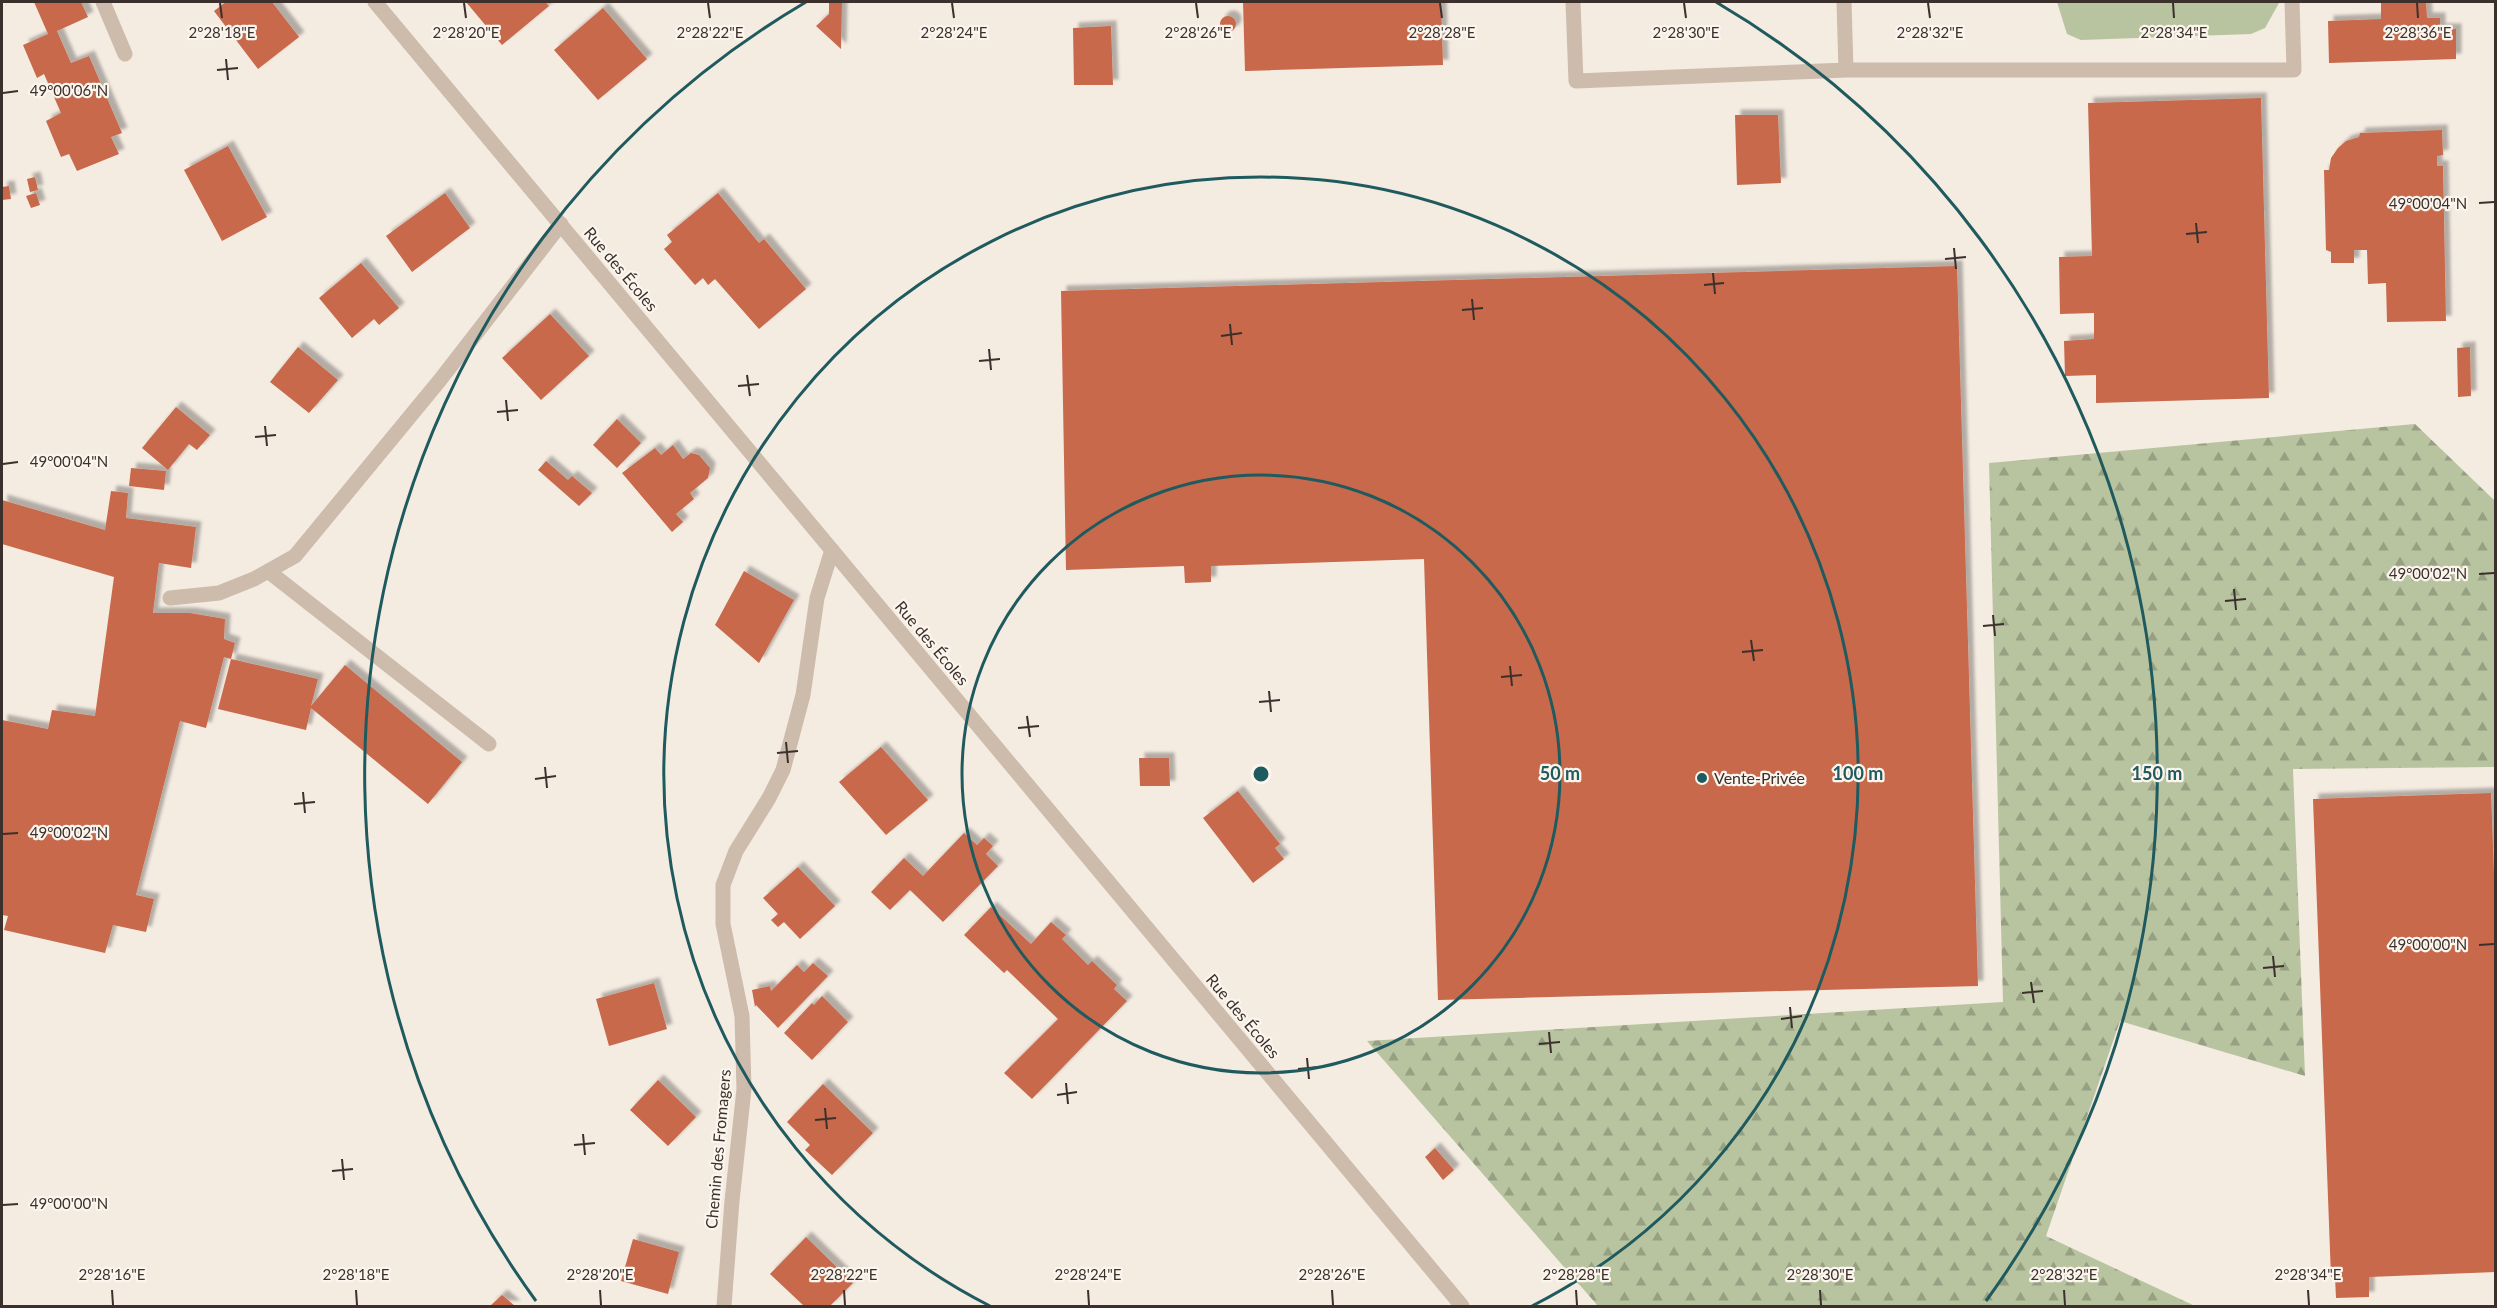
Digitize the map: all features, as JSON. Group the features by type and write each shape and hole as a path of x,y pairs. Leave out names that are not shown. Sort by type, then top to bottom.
{"street":[{"path":"102,2 125,54"},
{"name":"Rue des Écoles","path":"375,2 1462,1306"},
{"path":"1573,2 1576,81 1846,70 2294,70 2292,2"},
{"path":"1844,2 1846,70"},
{"path":"170,598 219,592 254,579 295,556 440,380 561,224"},
{"name":"Chemin des Fromagers","path":"724,1306 744,1089 742,1016 723,924 723,885 736,851 769,798 786,760 803,695 817,598 832,550"},
{"path":"268,571 489,744"}],"green space":[{"path":"2057,2 2279,3 2265,28 2251,34 2081,40 2067,34"},
{"path":"2415,424 2495,501 2495,767 2293,769 2305,1076 2120,1021 2046,1236 2195,1306 1598,1306 1367,1041 2003,1002 1989,463"}],"building":[{"path":"34,2 81,2 88,17 57,31 71,63 89,56 122,133 111,137 119,154 77,171 69,154 61,157 46,121 61,113 44,74 37,78 23,45 48,34"},
{"path":"226,2 272,2 299,37 258,69 214,11"},
{"path":"466,2 545,2 549,6 502,45"},
{"path":"829,2 842,2 841,49 816,26 829,14"},
{"path":"1243,2 1441,2 1443,65 1245,71"},
{"path":"2381,2 2426,2 2427,18 2440,18 2440,29 2456,29 2456,59 2329,63 2328,21 2381,19"},
{"path":"603,8 647,59 598,100 554,50"},
{"path":"1225,16 1231,16 1236,24 1234,30 1225,32 1220,27 1220,21"},
{"path":"1111,26 1113,85 1074,85 1073,28"},
{"path":"2261,98 2269,398 2096,403 2096,375 2065,376 2064,341 2094,339 2094,313 2060,314 2059,257 2092,256 2088,103"},
{"path":"1735,115 1778,115 1781,183 1737,185"},
{"path":"2442,130 2443,155 2437,156 2437,166 2443,166 2446,321 2387,322 2386,283 2368,284 2367,250 2354,250 2354,263 2331,263 2331,252 2326,250 2324,170 2329,170 2331,158 2338,148 2346,141 2359,137 2360,133"},
{"path":"228,146 267,217 222,241 184,170"},
{"path":"35,177 38,190 30,192 27,179"},
{"path":"9,186 11,199 2,200 2,187"},
{"path":"36,193 40,205 31,208 26,196"},
{"path":"445,193 470,228 412,272 386,236"},
{"path":"718,193 759,243 764,239 806,289 759,329 715,279 708,285 703,278 695,285 664,249 672,242 667,235"},
{"path":"361,263 399,308 379,325 374,319 352,338 319,298"},
{"name":"Vente-Privée","path":"1957,266 1978,986 1438,1000 1424,559 1211,566 1211,582 1185,583 1184,566 1066,570 1061,291"},
{"path":"550,314 589,356 541,400 502,358"},
{"path":"298,347 338,380 309,413 270,382"},
{"path":"2470,347 2471,396 2458,397 2457,348"},
{"path":"176,407 210,435 197,450 189,444 168,470 142,448"},
{"path":"617,419 641,443 617,468 593,445"},
{"path":"673,445 683,459 691,453 699,455 710,468 708,478 690,493 694,499 676,514 683,522 672,532 622,473 655,448 661,455"},
{"path":"546,461 568,480 572,476 592,493 579,506 538,470"},
{"path":"131,468 166,471 164,490 129,486"},
{"path":"111,491 128,493 126,518 196,527 191,568 159,563 153,613 190,613 225,619 224,639 235,643 231,659 224,657 206,728 180,721 136,895 154,899 146,932 113,925 105,953 4,930 8,916 2,915 2,720 48,729 52,710 95,716 114,577 2,544 2,500 105,530"},
{"path":"744,571 794,600 759,663 715,625"},
{"path":"231,659 318,679 311,706 345,665 462,762 428,804 311,708 306,730 218,709"},
{"path":"881,747 928,800 886,835 839,782"},
{"path":"1139,758 1169,758 1170,786 1140,786"},
{"path":"1238,791 1280,844 1275,848 1284,859 1253,883 1203,818"},
{"path":"2491,793 2496,928 2496,1272 2369,1277 2369,1297 2336,1298 2335,1277 2331,1277 2313,799"},
{"path":"964,833 977,845 984,838 993,846 986,854 998,866 943,922 910,890 890,910 871,892 904,858 923,876"},
{"path":"798,867 835,906 800,939 784,922 778,927 771,920 778,914 763,898"},
{"path":"991,907 1031,944 1051,922 1066,935 1062,939 1088,965 1092,961 1117,985 1114,989 1127,1001 1032,1099 1004,1073 1058,1019 1007,970 1004,973 964,935"},
{"path":"813,963 828,976 778,1028 756,1005 755,1007 752,990 770,986 771,991 797,965 804,972"},
{"path":"654,983 667,1029 609,1046 596,999"},
{"path":"822,996 848,1022 812,1060 784,1033 812,1003 814,1005"},
{"path":"658,1080 696,1117 668,1146 630,1110"},
{"path":"823,1084 873,1133 832,1175 805,1150 810,1145 787,1122"},
{"path":"1435,1148 1454,1170 1443,1180 1425,1157"},
{"path":"806,1237 853,1283 830,1306 804,1306 770,1274"},
{"path":"633,1239 679,1252 668,1294 621,1281"},
{"path":"502,1295 515,1306 490,1306"}],"place":[{"name":"Vente-Privée","path":"1702,778"}]}
